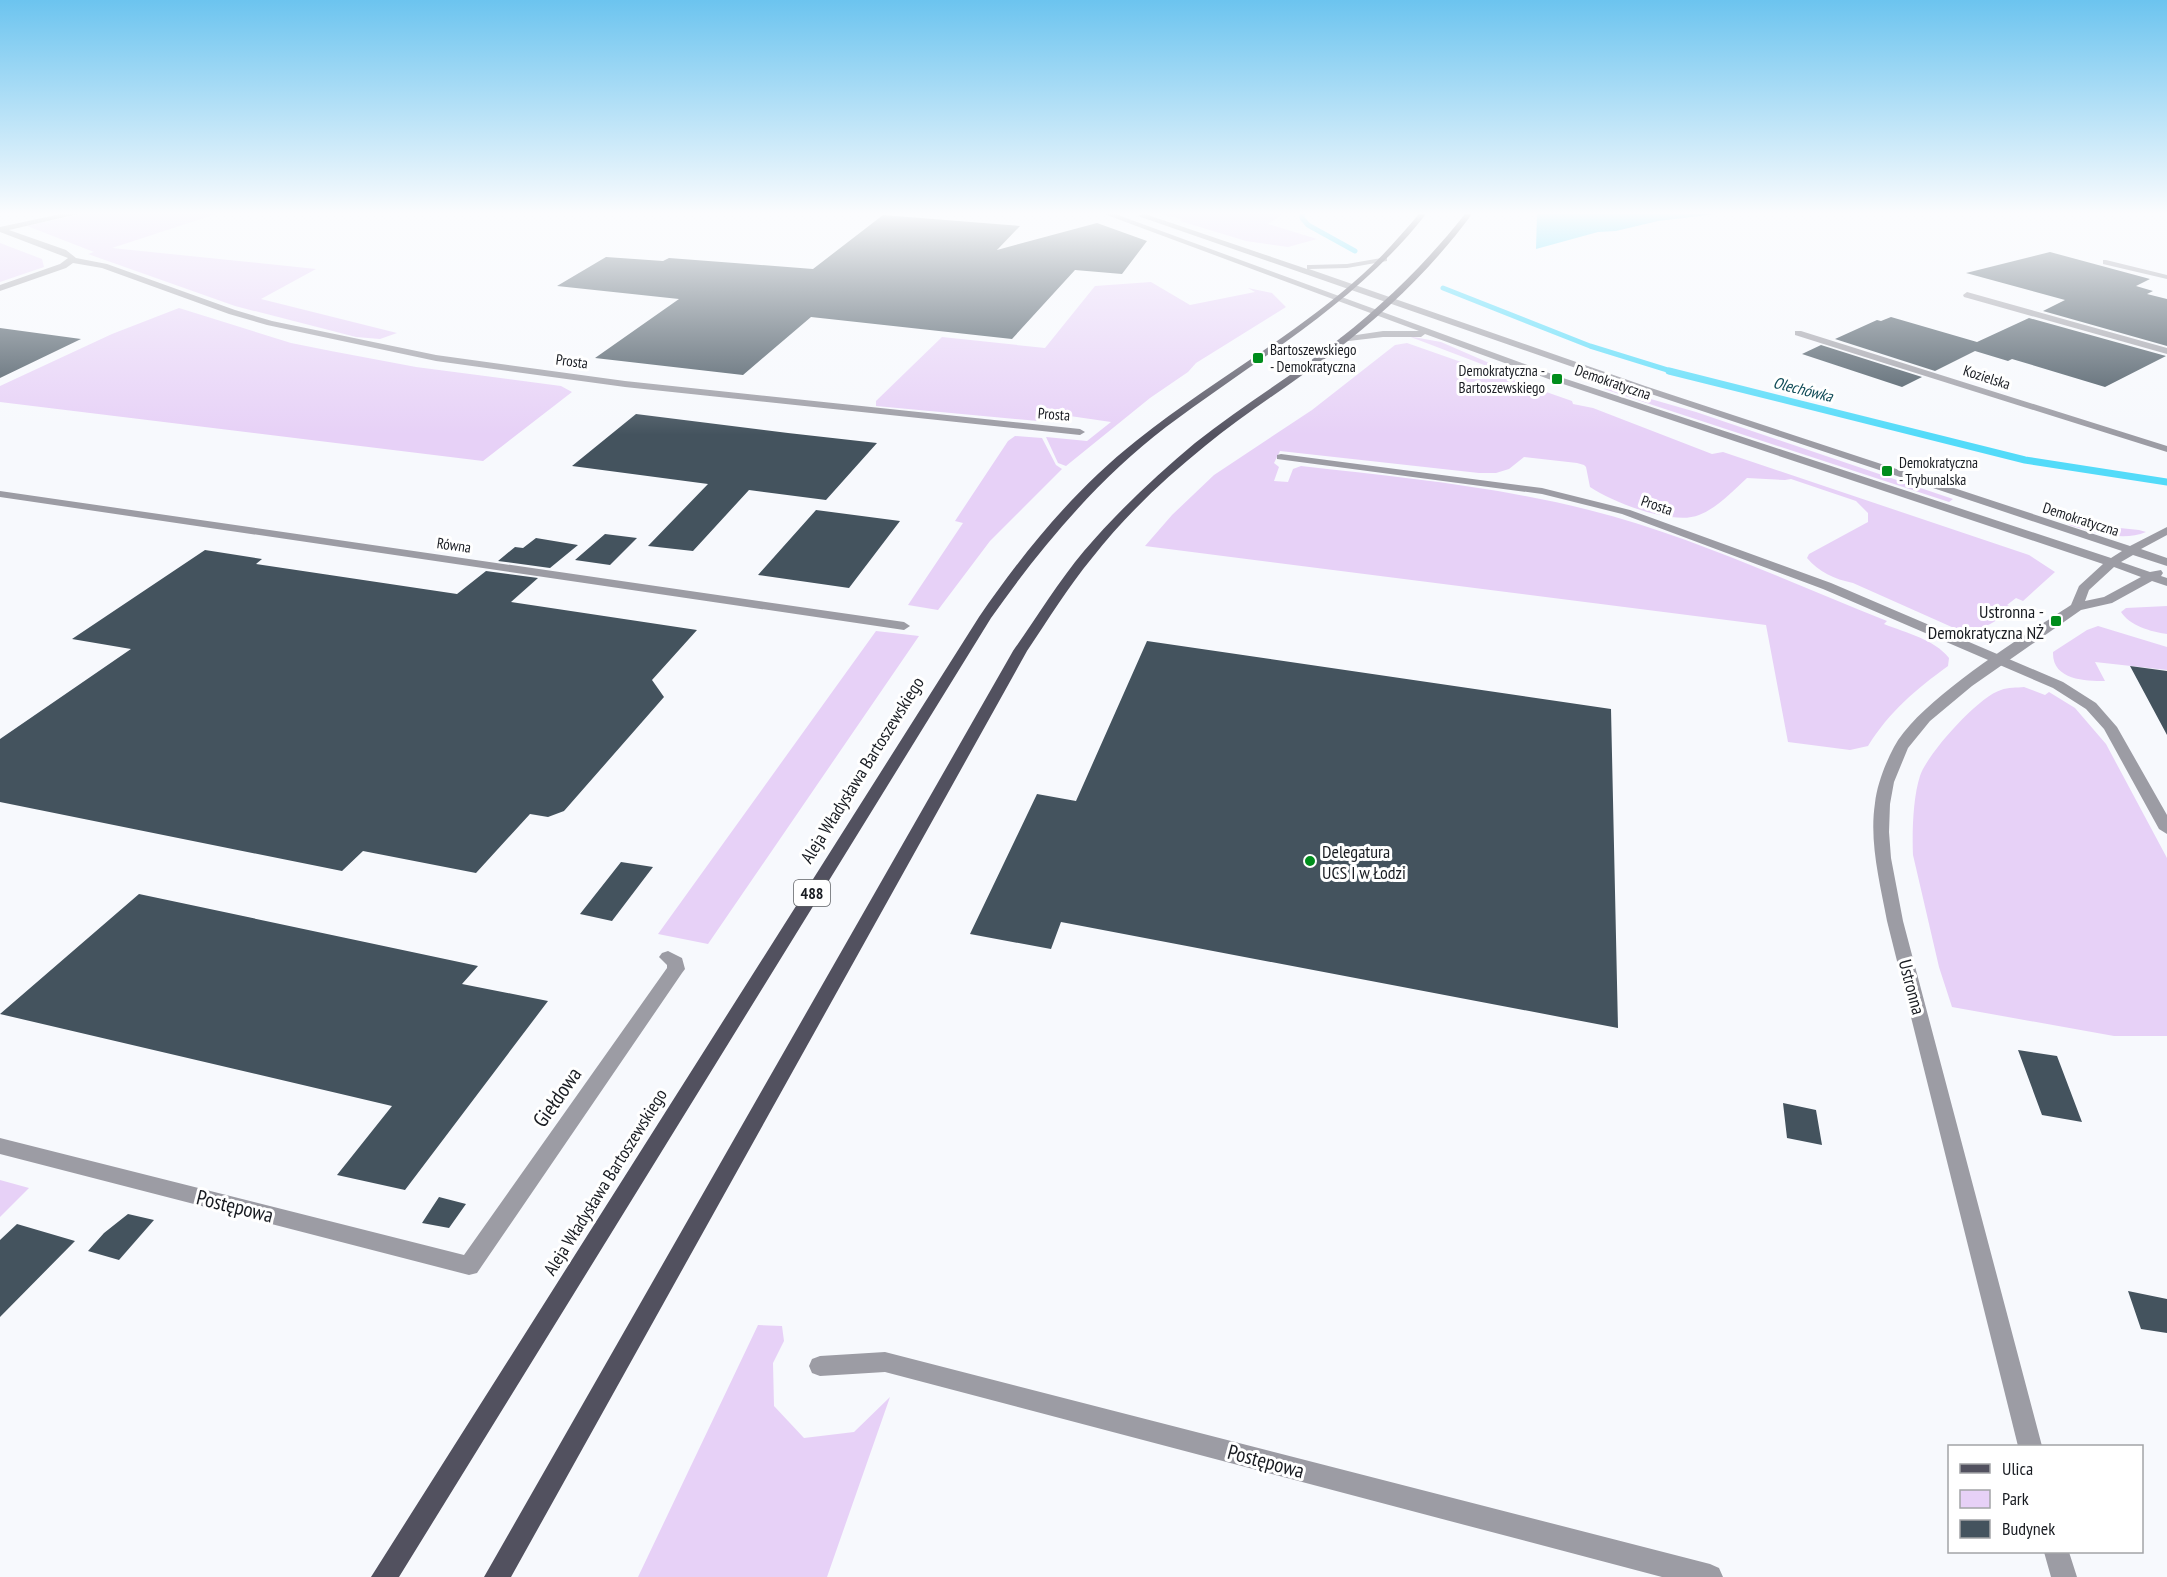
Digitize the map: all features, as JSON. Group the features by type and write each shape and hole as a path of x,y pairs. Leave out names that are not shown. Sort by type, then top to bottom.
{"main road":[{"name":"Aleja Władysława Bartoszewskiego","path":"384,1577 978,627 1015,573 1057,521 1087,491 1161,426 1352,288"},
{"path":"496,1577 1020,651 1067,582 1114,524 1173,468 1202,443 1378,313 1405,288"}],"street":[{"name":"Prosta","path":"164,288 270,323 436,358 614,382 1080,432"},
{"name":"Demokratyczna","path":"1330,288 1391,301 2167,564"},
{"name":"Demokratyczna","path":"1335,288 1378,313 1439,336 1659,413 2167,582"},
{"path":"1967,296 2167,351"},
{"name":"Kozielska","path":"1798,333 2167,449"},
{"path":"1343,340 1390,334 1439,336"},
{"name":"Prosta","path":"1281,457 1498,483 1553,494 1626,512 1827,586 2058,685 2091,706 2110,727 2167,829"},
{"name":"Równa","path":"0,494 904,626"},
{"name":"Ustronna","path":"2077,607 2082,590 2113,563 2167,530"},
{"name":"Ustronna","path":"2030,1445 1895,921 1883,858 1882,804 1887,782 1901,747 1925,718 1967,683 2077,607 2108,600 2151,577 2167,564"},
{"name":"Giełdowa","path":"469,1266 676,969 676,962 668,957"},
{"name":"Postępowa","path":"0,1146 469,1266"},
{"name":"Postępowa","path":"820,1366 885,1362 1710,1577"},
{"path":"2058,1553 2064,1577"}],"green space":[{"path":"183,288 282,288 261,299 397,333 380,339 356,337 235,306"},
{"path":"1094,288 1160,288 1190,305 1255,292 1248,288 1272,293 1286,307 1196,363 1188,372 1150,398 1066,466 1058,463 1046,437 1087,441 1111,422 1070,416 1062,411 1038,421 876,406 876,401 942,337 1045,348"},
{"path":"179,308 291,343 416,367 561,386 572,392 483,461 0,402 0,386 112,334"},
{"path":"1408,336 1441,342 1510,372 1492,368"},
{"path":"1407,343 1572,401 1573,404 1593,408 1712,454 1723,452 2029,555 2055,572 2023,601 2016,598 2007,605 2014,608 1993,623 1973,629 1954,628 1853,583 1833,577 1812,563 1807,558 1809,554 1868,522 1868,513 1856,501 1791,479 1747,478 1712,508 1688,518 1643,511 1600,493 1590,487 1586,467 1577,463 1524,457 1509,469 1496,473 1479,473 1280,451 1274,463 1279,467 1274,481 1288,482 1293,469 1301,466 1337,470 1446,483 1518,495 1589,510 1627,521 1702,546 1887,621 1884,624 1919,637 1943,651 1949,658 1948,666 1904,702 1876,733 1868,746 1850,750 1788,742 1766,625 1145,546 1172,515 1214,475 1312,410 1395,345"},
{"path":"1609,387 1696,412 1953,499 1949,502 1604,389"},
{"path":"1015,436 1042,438 1056,465 1062,469 990,541 938,610 908,605 963,523 955,521 1008,441"},
{"path":"2071,523 2146,532 2127,536 2108,535 2069,525"},
{"path":"2167,606 2167,634 2141,627 2129,621 2121,612 2126,608"},
{"path":"2098,626 2167,647 2167,670 2095,662 2105,681 2079,679 2064,673 2054,661 2053,652 2087,630"},
{"path":"876,631 919,636 708,944 658,934"},
{"path":"2024,687 2045,695 2049,692 2075,708 2106,744 2167,858 2167,1036 2114,1036 1952,1007 1939,967 1913,855 1913,815 1920,776 1943,741 1980,703 2004,689"},
{"path":"0,1180 29,1188 0,1217"},
{"path":"758,1325 782,1326 784,1341 773,1363 774,1406 804,1438 854,1432 890,1397 827,1577 638,1577"}],"building":[{"path":"572,288 1059,288 1012,339 811,317 743,375 595,358 679,299"},
{"path":"2020,288 2141,288 2153,291 2147,294 2167,299 2167,346 2043,311 2065,300"},
{"path":"1891,317 1977,342 2029,318 2166,356 2105,387 2012,359 2008,361 1975,351 1935,371 1835,339 1877,320 1881,321"},
{"path":"0,328 81,339 0,378"},
{"path":"1821,345 1922,377 1902,387 1802,354"},
{"path":"636,414 877,443 826,500 749,490 693,551 648,546 708,484 572,466"},
{"path":"816,510 900,521 849,588 758,575"},
{"path":"605,534 637,538 610,565 575,560"},
{"path":"536,538 578,545 550,568 498,561 515,547 523,548"},
{"path":"205,550 262,559 256,564 457,594 486,571 538,578 511,602 697,630 652,680 664,697 564,811 548,817 530,814 476,873 363,851 342,871 0,802 0,739 131,649 72,639"},
{"name":"Delegatura UCS I w Łodzi","path":"1147,641 1611,709 1618,1028 1061,922 1051,949 970,934 1037,794 1076,801"},
{"path":"2130,666 2167,671 2167,735"},
{"path":"621,862 653,867 612,921 580,914"},
{"path":"139,894 478,966 462,984 548,1001 405,1190 337,1175 392,1106 0,1014"},
{"path":"2018,1050 2057,1056 2082,1122 2042,1115"},
{"path":"1783,1103 1816,1110 1822,1145 1787,1138"},
{"path":"439,1197 466,1204 449,1228 422,1223"},
{"path":"128,1214 154,1220 119,1260 88,1251 104,1233"},
{"path":"17,1224 75,1241 0,1317 0,1240"},
{"path":"2128,1291 2167,1299 2167,1333 2141,1329"}],"waterway":[{"name":"Olechówka","path":"1443,288 1590,346 1674,372"},
{"name":"Olechówka","path":"1669,371 2025,460 2167,482"}],"place":[{"name":"Bartoszewskiego - Demokratyczna","path":"1258,358"},
{"name":"Demokratyczna - Bartoszewskiego","path":"1557,379"},
{"name":"Demokratyczna - Trybunalska","path":"1887,471"},
{"name":"Ustronna - Demokratyczna NŻ","path":"2056,621"},
{"name":"Delegatura UCS I w Łodzi","path":"1310,861"}]}
